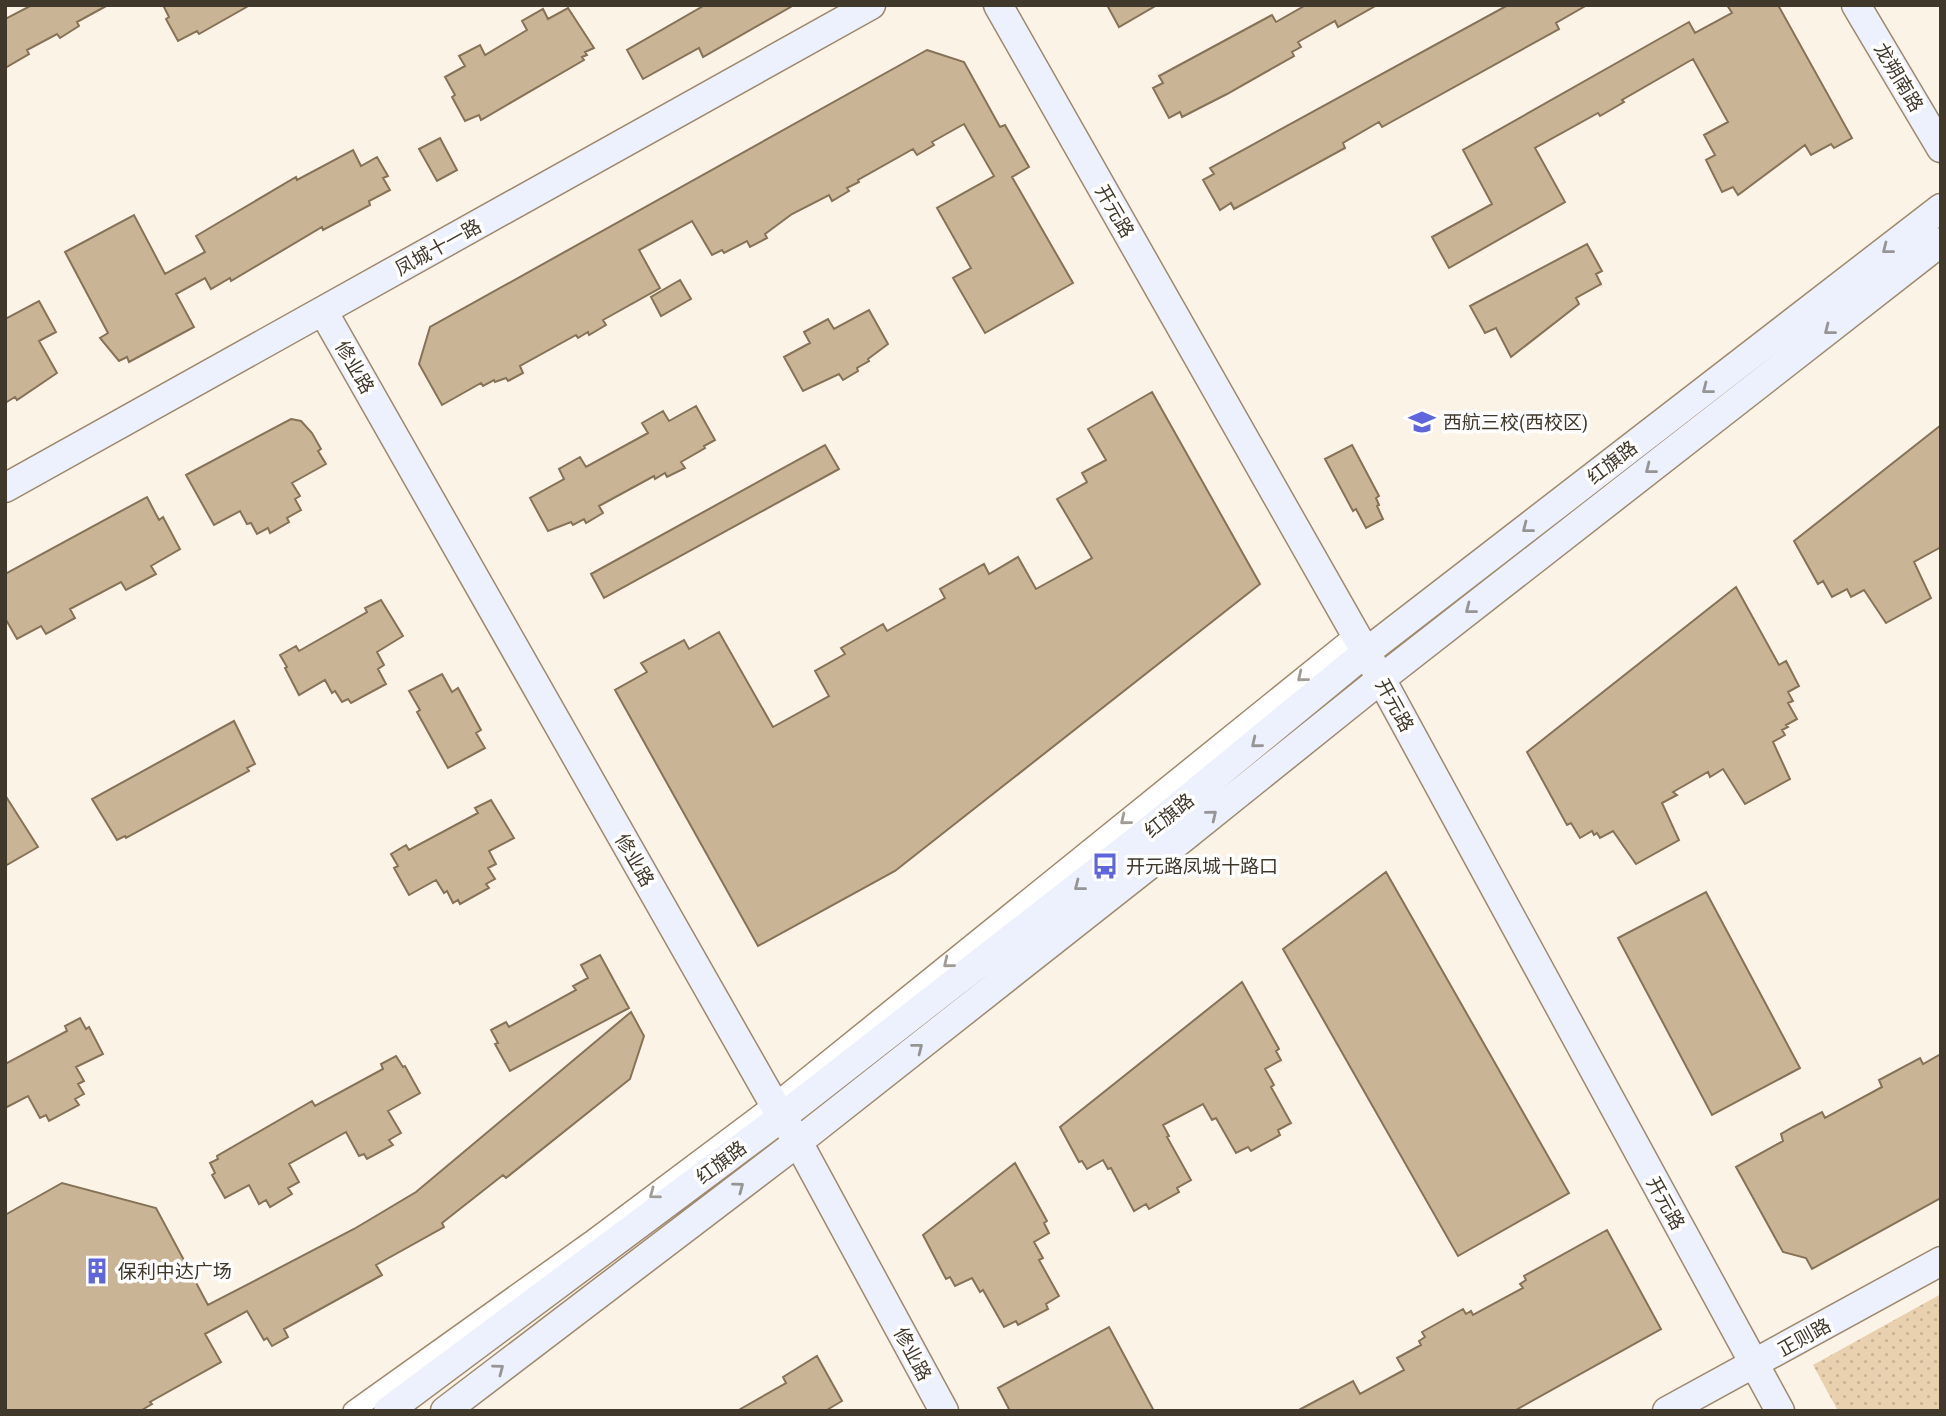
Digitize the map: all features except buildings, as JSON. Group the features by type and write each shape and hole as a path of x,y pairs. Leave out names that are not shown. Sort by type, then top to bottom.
{"street":[{"name":"凤城十一路","path":"5,488 871,5"},
{"name":"开元路","path":"998,5 1381,679 1780,1411"},
{"name":"龙朔南路","path":"1856,5 1941,148"},
{"name":"红旗路","path":"388,1411 778,1110 1140,838 1360,643 1941,208"},
{"name":"红旗路","path":"445,1411 798,1142 1148,867 1381,679 1941,242"},
{"name":"修业路","path":"323,311 798,1142 944,1411"},
{"path":"353,1411 778,1110"},
{"name":"正则路","path":"1667,1411 1941,1261"}],"shaded area":[{"path":"1941,1294 1941,1411 1838,1411 1813,1365"}],"place":[{"name":"西航三校(西校区)","path":"1422,422"},
{"name":"开元路凤城十路口","path":"1105,866"},
{"name":"保利中达广场","path":"97,1271"}]}
